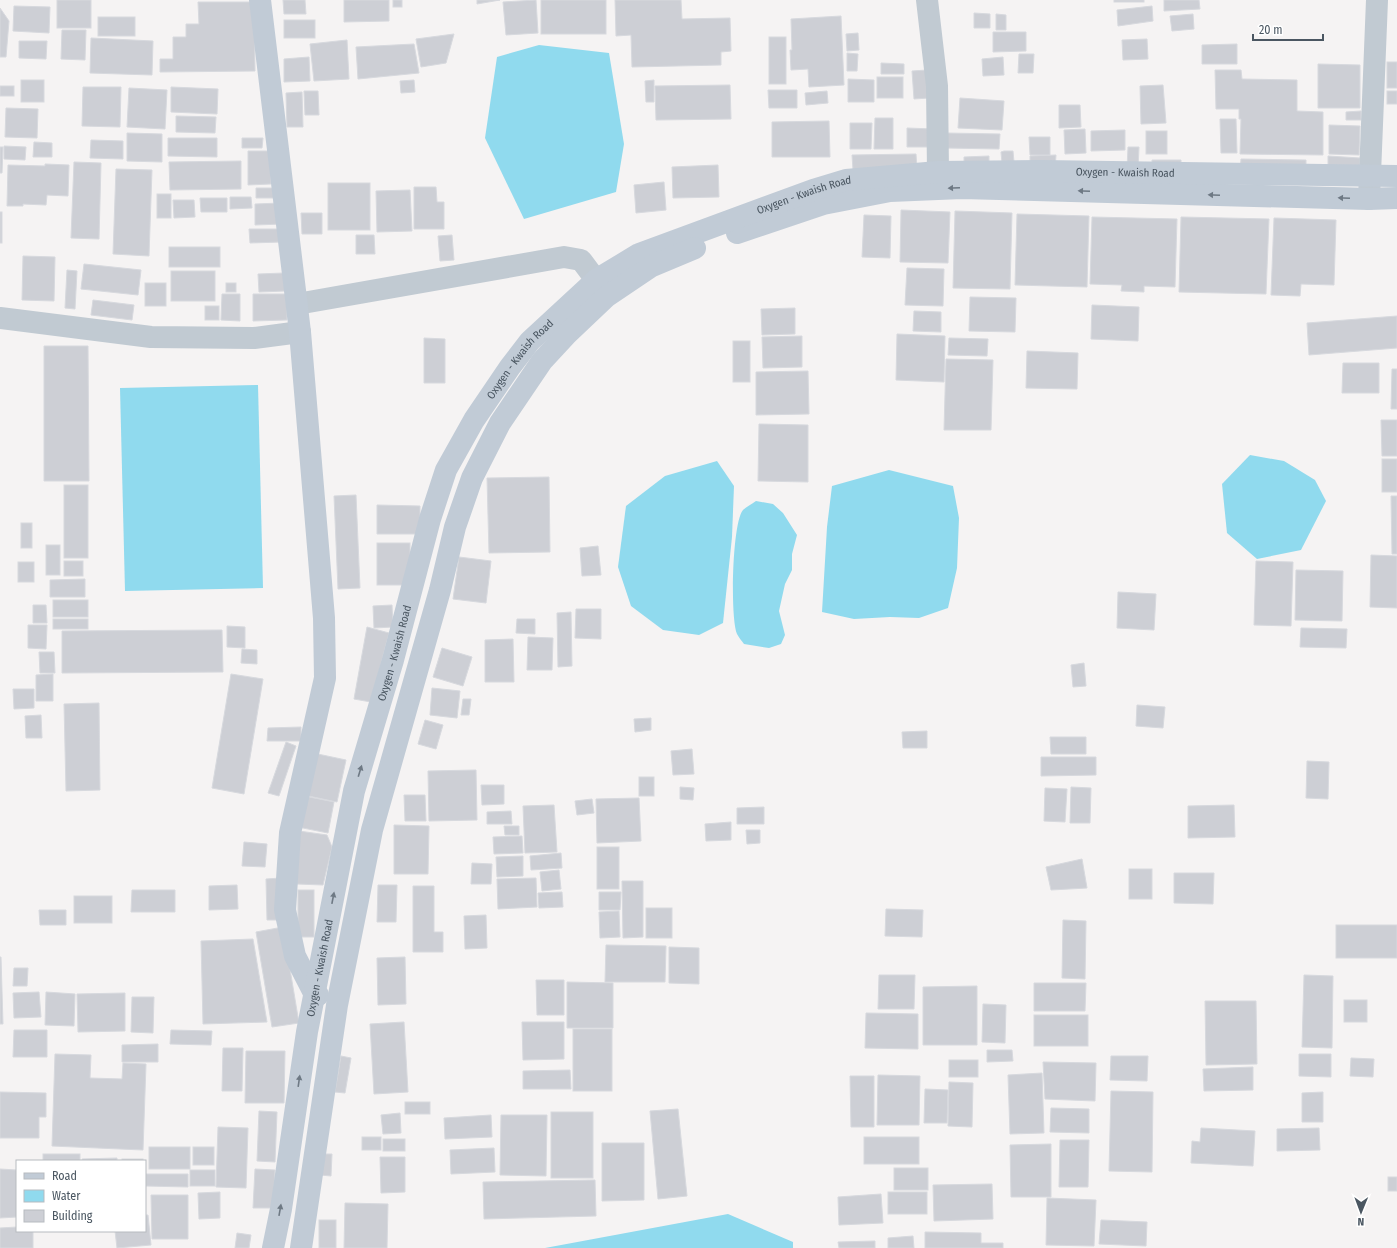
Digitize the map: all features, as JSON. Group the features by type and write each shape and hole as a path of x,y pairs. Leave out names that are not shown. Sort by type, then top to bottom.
{"main road":[{"path":"260,0 300,332 324,618 325,678 290,833 285,910 295,956 314,993 337,1005"},
{"name":"Oxygen - Kwaish Road","path":"273,1248 281,1209 307,1032 354,790 393,660 430,519 446,470 474,420 510,367 530,341 601,288 639,254 813,190 846,180 938,172 1041,171 1397,176"},
{"name":"Oxygen - Kwaish Road","path":"301,1248 337,1005 372,830 440,590 455,527 472,478 500,423 542,362 567,334 601,288 699,246 823,204 890,191 962,188 1369,199 1397,198"}],"street":[{"path":"927,0 937,86 938,172"},
{"path":"1369,199 1377,0"},
{"path":"297,304 564,257 581,260 601,288"},
{"path":"0,318 151,337 254,338 300,332"}],"water":[{"path":"539,45 609,53 624,144 616,192 524,219 485,138 497,57"},
{"path":"258,385 263,588 125,591 120,388"},
{"path":"1250,455 1284,461 1315,480 1326,501 1301,550 1257,559 1227,533 1222,484"},
{"path":"717,461 734,486 732,537 723,623 699,635 663,630 631,606 618,567 626,506 665,476"},
{"path":"889,470 953,486 959,518 957,568 948,608 919,618 890,617 854,619 822,612 827,527 832,486"},
{"path":"756,501 773,504 783,513 797,535 792,554 792,570 785,584 779,611 785,635 781,644 769,648 744,644 737,634 733,610 734,551 739,518 743,510"},
{"path":"728,1214 793,1242 793,1248 545,1248"}],"building":[{"path":"57,0 91,0 91,28 57,28"},
{"path":"283,0 305,0 306,14 284,14"},
{"path":"344,0 389,0 389,21 344,22"},
{"path":"393,0 402,0 402,7 393,7"},
{"path":"477,0 500,0 477,4"},
{"path":"536,0 538,33 506,35 503,2"},
{"path":"541,0 606,0 606,34 541,34"},
{"path":"615,0 681,0 682,19 730,18 731,51 721,52 721,65 632,67 631,35 616,36"},
{"path":"1114,0 1144,0 1144,2 1114,2"},
{"path":"1164,0 1199,0 1200,9 1164,11"},
{"path":"198,2 254,2 255,71 160,72 160,59 173,59 173,37 186,37 186,24 199,24"},
{"path":"14,6 50,7 49,33 13,31"},
{"path":"1152,6 1153,21 1118,26 1117,10"},
{"path":"0,8 9,21 6,57 0,57"},
{"path":"974,13 990,14 990,28 974,28"},
{"path":"996,14 1006,15 1006,30 996,30"},
{"path":"1193,14 1194,29 1172,31 1170,16"},
{"path":"841,16 844,85 809,87 808,69 791,70 791,19"},
{"path":"98,17 135,17 135,36 98,36"},
{"path":"284,20 315,20 315,38 284,38"},
{"path":"62,30 86,30 85,60 61,59"},
{"path":"993,32 1026,32 1026,51 993,52"},
{"path":"858,33 859,50 847,51 846,34"},
{"path":"454,34 446,63 421,67 416,39"},
{"path":"769,37 786,37 786,84 769,84"},
{"path":"91,38 153,41 152,75 90,73"},
{"path":"1147,39 1148,59 1123,60 1122,40"},
{"path":"347,40 349,79 314,81 310,44"},
{"path":"19,41 47,41 46,59 19,58"},
{"path":"414,44 419,73 358,79 356,47"},
{"path":"1237,44 1237,64 1202,64 1202,45"},
{"path":"847,53 858,54 857,71 847,71"},
{"path":"1019,54 1034,54 1033,73 1018,73"},
{"path":"309,57 310,81 284,82 284,59"},
{"path":"1003,57 1004,75 983,76 982,59"},
{"path":"1387,62 1397,62 1397,88 1387,88"},
{"path":"881,63 904,64 904,74 881,74"},
{"path":"1318,64 1360,65 1360,108 1318,108"},
{"path":"927,70 929,98 914,99 912,71"},
{"path":"1215,70 1241,70 1242,79 1297,80 1297,111 1323,112 1323,155 1240,154 1241,119 1239,119 1239,109 1216,109"},
{"path":"877,77 903,77 903,98 877,98"},
{"path":"848,79 874,80 874,102 848,102"},
{"path":"21,80 44,80 44,102 21,102"},
{"path":"414,80 415,92 401,93 400,81"},
{"path":"654,80 654,102 646,102 645,81"},
{"path":"730,85 731,119 656,120 655,86"},
{"path":"1163,85 1166,123 1141,124 1140,86"},
{"path":"0,86 14,86 14,96 0,96"},
{"path":"83,87 121,87 120,127 82,126"},
{"path":"171,87 218,89 217,114 171,112"},
{"path":"129,88 167,90 165,129 127,127"},
{"path":"768,90 797,90 797,108 769,108"},
{"path":"304,91 318,91 319,115 305,115"},
{"path":"827,91 828,103 806,105 805,93"},
{"path":"1387,91 1397,91 1397,104 1387,104"},
{"path":"302,92 303,127 287,127 286,93"},
{"path":"960,98 1004,101 1002,130 958,128"},
{"path":"1059,105 1080,105 1081,127 1059,128"},
{"path":"6,108 38,109 37,138 5,137"},
{"path":"1361,111 1361,120 1346,120 1346,112"},
{"path":"176,116 216,117 215,133 176,132"},
{"path":"875,118 893,118 893,149 874,149"},
{"path":"1220,119 1236,119 1237,153 1221,153"},
{"path":"829,121 830,157 772,157 772,122"},
{"path":"850,123 872,123 871,149 850,149"},
{"path":"1329,125 1360,126 1359,155 1329,154"},
{"path":"907,128 933,129 933,147 907,147"},
{"path":"1085,129 1086,153 1065,154 1064,130"},
{"path":"1125,130 1125,150 1091,151 1091,131"},
{"path":"1146,131 1167,131 1167,154 1146,154"},
{"path":"127,133 162,134 162,162 127,161"},
{"path":"946,133 1000,134 999,149 946,148"},
{"path":"1029,137 1050,137 1050,155 1030,155"},
{"path":"168,138 217,138 217,157 168,156"},
{"path":"242,138 263,138 262,148 242,148"},
{"path":"91,140 123,141 123,159 90,158"},
{"path":"34,142 52,143 52,157 33,157"},
{"path":"4,146 26,147 25,160 4,159"},
{"path":"0,147 3,147 2,173 0,173"},
{"path":"1128,147 1139,147 1138,169 1127,169"},
{"path":"248,151 270,151 271,184 248,185"},
{"path":"1013,151 1014,162 1002,163 1001,152"},
{"path":"916,154 917,169 853,170 852,155"},
{"path":"1056,155 1055,169 1030,170 1030,156"},
{"path":"989,156 989,166 964,167 964,157"},
{"path":"1328,156 1360,158 1359,173 1328,171"},
{"path":"1241,159 1306,160 1306,173 1240,172"},
{"path":"1152,160 1181,160 1181,170 1152,171"},
{"path":"241,161 241,189 170,190 169,162"},
{"path":"74,162 101,163 99,239 71,238"},
{"path":"45,164 69,165 68,196 47,195 46,205 23,204 23,206 7,206 8,165 45,166"},
{"path":"718,165 719,197 673,198 672,167"},
{"path":"116,169 152,170 149,256 113,254"},
{"path":"664,182 666,210 636,213 634,185"},
{"path":"328,183 370,183 370,230 328,230"},
{"path":"414,187 436,187 437,202 444,202 444,229 414,229"},
{"path":"256,188 278,188 277,198 256,198"},
{"path":"410,190 412,231 377,232 376,191"},
{"path":"157,194 171,194 171,218 157,218"},
{"path":"230,197 251,197 252,208 230,209"},
{"path":"200,198 227,198 227,212 201,212"},
{"path":"173,200 194,200 195,217 174,218"},
{"path":"281,203 282,224 255,225 255,204"},
{"path":"901,210 950,212 948,263 900,262"},
{"path":"955,211 1012,213 1010,289 953,288"},
{"path":"0,212 2,212 2,243 0,243"},
{"path":"301,213 322,213 322,234 302,234"},
{"path":"1017,214 1089,216 1087,287 1015,285"},
{"path":"864,215 891,216 890,258 862,257"},
{"path":"1092,217 1177,219 1175,287 1144,286 1144,292 1121,291 1122,285 1090,284"},
{"path":"1181,217 1269,219 1266,294 1179,292"},
{"path":"1274,218 1336,220 1334,285 1301,284 1300,296 1271,295"},
{"path":"249,229 281,229 282,242 250,243"},
{"path":"356,235 374,235 375,254 356,254"},
{"path":"452,235 454,260 440,261 438,236"},
{"path":"169,247 220,247 220,267 169,267"},
{"path":"23,256 55,257 54,301 22,300"},
{"path":"84,264 141,270 138,295 81,289"},
{"path":"907,268 944,269 943,306 905,305"},
{"path":"67,270 77,271 75,309 65,308"},
{"path":"171,271 215,271 215,301 171,301"},
{"path":"284,273 285,291 259,292 258,274"},
{"path":"145,283 166,283 166,306 145,306"},
{"path":"226,283 236,283 236,292 226,292"},
{"path":"222,294 240,294 240,321 221,320"},
{"path":"253,294 287,294 287,320 253,321"},
{"path":"970,297 1016,298 1015,332 969,331"},
{"path":"93,300 134,305 132,320 91,315"},
{"path":"1092,305 1139,307 1138,341 1091,339"},
{"path":"205,306 219,306 219,320 205,320"},
{"path":"795,308 795,334 762,335 761,309"},
{"path":"914,311 941,312 941,332 913,331"},
{"path":"1397,316 1397,348 1309,355 1307,323"},
{"path":"897,334 945,336 944,382 896,380"},
{"path":"802,336 802,367 763,368 762,337"},
{"path":"424,338 445,339 445,383 424,383"},
{"path":"949,338 988,339 987,356 948,355"},
{"path":"733,341 750,341 750,382 733,382"},
{"path":"44,346 88,346 89,481 44,481"},
{"path":"1027,351 1078,353 1077,389 1026,388"},
{"path":"946,359 993,360 991,430 944,430"},
{"path":"1343,363 1379,363 1379,393 1342,393"},
{"path":"1392,369 1397,369 1397,409 1391,409"},
{"path":"808,371 809,414 756,415 756,372"},
{"path":"1381,420 1397,420 1397,456 1382,456"},
{"path":"759,424 808,425 808,482 758,481"},
{"path":"1382,459 1397,459 1397,492 1382,492"},
{"path":"549,477 550,552 489,553 487,478"},
{"path":"64,485 88,485 88,558 64,558"},
{"path":"356,495 360,588 338,589 334,496"},
{"path":"1391,496 1397,496 1397,554 1392,554"},
{"path":"377,505 420,506 420,534 377,534"},
{"path":"21,523 32,523 32,548 21,548"},
{"path":"377,543 410,543 410,585 377,585"},
{"path":"46,545 60,545 60,575 46,575"},
{"path":"598,546 601,575 582,576 580,548"},
{"path":"1371,555 1397,556 1397,608 1370,607"},
{"path":"459,557 491,561 486,603 453,599"},
{"path":"64,561 83,561 83,576 64,576"},
{"path":"1256,561 1293,562 1291,626 1254,625"},
{"path":"18,562 34,562 34,582 18,582"},
{"path":"1296,570 1343,571 1342,621 1295,620"},
{"path":"85,579 85,597 50,597 50,580"},
{"path":"1118,592 1156,594 1154,630 1117,628"},
{"path":"53,600 88,600 88,617 53,617"},
{"path":"33,605 46,605 47,623 33,623"},
{"path":"392,605 393,627 374,628 373,606"},
{"path":"576,609 601,609 601,639 575,638"},
{"path":"571,612 572,666 558,667 557,613"},
{"path":"53,619 88,619 88,629 53,629"},
{"path":"517,619 535,619 535,634 516,633"},
{"path":"28,625 47,625 46,649 28,648"},
{"path":"227,626 245,627 245,648 227,647"},
{"path":"367,627 389,633 371,702 354,699"},
{"path":"1301,628 1347,629 1346,648 1300,647"},
{"path":"222,630 223,672 62,673 62,631"},
{"path":"528,637 553,638 552,670 527,670"},
{"path":"513,639 514,682 485,682 485,640"},
{"path":"442,648 472,657 463,686 433,677"},
{"path":"242,649 257,650 257,664 241,663"},
{"path":"39,652 54,652 55,673 40,673"},
{"path":"1084,663 1086,686 1073,687 1071,665"},
{"path":"53,674 53,701 36,701 36,675"},
{"path":"231,674 263,679 244,794 212,788"},
{"path":"432,688 460,691 457,718 430,715"},
{"path":"13,689 34,689 34,708 14,709"},
{"path":"463,699 471,699 469,715 461,715"},
{"path":"99,703 100,790 66,791 64,704"},
{"path":"1137,705 1165,707 1163,728 1136,726"},
{"path":"41,715 42,738 26,738 25,716"},
{"path":"651,718 651,730 635,732 634,719"},
{"path":"425,720 443,725 436,749 418,744"},
{"path":"301,727 301,741 267,741 268,728"},
{"path":"927,731 927,748 903,748 902,732"},
{"path":"1050,737 1086,737 1086,754 1051,754"},
{"path":"286,742 296,746 279,796 268,793"},
{"path":"692,749 694,774 673,775 671,751"},
{"path":"313,753 346,760 337,802 304,795"},
{"path":"1041,757 1096,757 1096,775 1041,776"},
{"path":"1307,761 1329,762 1328,799 1306,798"},
{"path":"476,770 477,820 429,821 428,771"},
{"path":"639,777 654,777 654,796 639,796"},
{"path":"481,785 504,785 504,804 482,805"},
{"path":"680,787 694,788 693,800 680,799"},
{"path":"1071,787 1091,788 1090,823 1070,823"},
{"path":"1045,788 1067,789 1065,822 1044,821"},
{"path":"404,795 425,795 426,821 405,821"},
{"path":"304,796 334,802 328,833 298,827"},
{"path":"639,798 641,841 597,843 596,799"},
{"path":"592,799 594,813 577,815 575,801"},
{"path":"554,805 557,852 525,853 523,806"},
{"path":"1234,805 1235,837 1188,838 1188,806"},
{"path":"764,807 764,824 737,824 737,808"},
{"path":"511,811 512,824 487,824 487,812"},
{"path":"731,822 731,840 706,841 705,824"},
{"path":"394,825 429,826 428,874 394,874"},
{"path":"504,826 519,826 519,835 505,835"},
{"path":"746,830 760,830 760,843 747,844"},
{"path":"299,831 327,835 332,847 323,885 297,884"},
{"path":"522,836 523,853 494,854 493,837"},
{"path":"244,842 267,844 265,867 242,866"},
{"path":"597,847 619,847 619,889 597,889"},
{"path":"561,853 562,868 531,870 530,856"},
{"path":"523,856 523,876 497,877 496,857"},
{"path":"1082,859 1087,888 1051,890 1046,867"},
{"path":"472,863 492,864 491,884 471,884"},
{"path":"1129,869 1152,869 1152,899 1129,899"},
{"path":"559,870 561,889 542,891 540,872"},
{"path":"1174,873 1214,873 1213,904 1174,903"},
{"path":"281,878 283,920 267,920 266,879"},
{"path":"536,878 537,907 498,909 497,879"},
{"path":"622,881 643,881 643,937 623,938"},
{"path":"237,885 238,909 209,910 209,886"},
{"path":"378,885 397,885 396,922 377,922"},
{"path":"413,886 434,886 434,932 443,932 443,952 413,952"},
{"path":"132,890 175,890 175,912 131,912"},
{"path":"298,890 314,890 314,937 298,937"},
{"path":"562,892 563,907 539,908 538,893"},
{"path":"599,892 621,892 620,910 599,910"},
{"path":"74,896 112,896 112,923 74,923"},
{"path":"646,908 672,908 672,938 646,938"},
{"path":"886,909 923,910 922,937 885,936"},
{"path":"39,910 66,910 66,925 40,925"},
{"path":"619,911 620,937 600,938 599,912"},
{"path":"486,915 487,948 465,949 464,916"},
{"path":"1063,920 1086,921 1085,979 1062,978"},
{"path":"1336,925 1397,925 1397,958 1336,958"},
{"path":"283,927 299,1023 272,1027 256,932"},
{"path":"253,939 267,1022 203,1024 201,941"},
{"path":"606,945 666,946 665,982 605,982"},
{"path":"669,947 699,948 699,984 669,983"},
{"path":"1,957 3,1024 0,1024"},
{"path":"405,957 406,1004 378,1005 377,958"},
{"path":"14,968 28,968 27,986 13,986"},
{"path":"879,975 915,975 914,1009 878,1009"},
{"path":"1304,975 1333,976 1332,1048 1302,1047"},
{"path":"536,980 564,980 564,1015 537,1015"},
{"path":"567,982 613,983 613,1028 567,1028"},
{"path":"1034,983 1086,983 1085,1011 1034,1011"},
{"path":"977,986 977,1045 923,1045 923,987"},
{"path":"39,992 41,1017 14,1018 13,993"},
{"path":"46,992 75,994 74,1026 45,1025"},
{"path":"125,993 125,1031 78,1032 77,994"},
{"path":"132,997 154,997 153,1033 131,1032"},
{"path":"1344,1000 1367,1000 1367,1022 1344,1022"},
{"path":"1205,1001 1256,1001 1257,1064 1206,1065"},
{"path":"983,1004 1006,1005 1005,1043 982,1042"},
{"path":"866,1013 918,1014 918,1049 865,1048"},
{"path":"1034,1015 1088,1015 1088,1046 1034,1046"},
{"path":"404,1022 408,1092 374,1094 370,1024"},
{"path":"522,1022 564,1022 564,1059 523,1060"},
{"path":"573,1029 612,1029 612,1091 573,1091"},
{"path":"14,1030 47,1030 47,1057 13,1057"},
{"path":"171,1030 212,1031 211,1045 170,1044"},
{"path":"158,1044 158,1062 122,1062 122,1045"},
{"path":"223,1048 243,1048 242,1091 222,1091"},
{"path":"987,1050 1012,1050 1013,1061 987,1062"},
{"path":"246,1051 285,1051 284,1103 245,1103"},
{"path":"55,1054 91,1055 90,1078 122,1079 123,1063 146,1064 143,1150 52,1146"},
{"path":"1299,1054 1331,1054 1331,1077 1299,1076"},
{"path":"341,1056 351,1058 345,1093 335,1092"},
{"path":"1111,1056 1148,1056 1147,1081 1110,1080"},
{"path":"1351,1058 1374,1059 1373,1077 1350,1076"},
{"path":"949,1060 978,1060 978,1077 949,1077"},
{"path":"1043,1062 1096,1063 1095,1101 1045,1099"},
{"path":"1253,1067 1253,1090 1204,1091 1203,1069"},
{"path":"570,1070 571,1089 523,1089 523,1071"},
{"path":"1042,1073 1044,1133 1010,1134 1008,1075"},
{"path":"878,1075 920,1076 919,1125 877,1125"},
{"path":"850,1076 874,1076 874,1127 851,1127"},
{"path":"949,1082 973,1083 972,1127 948,1126"},
{"path":"925,1089 948,1090 947,1123 924,1123"},
{"path":"1111,1091 1153,1092 1152,1172 1109,1171"},
{"path":"0,1092 46,1093 46,1117 39,1117 39,1138 0,1138"},
{"path":"1323,1092 1323,1122 1302,1122 1302,1093"},
{"path":"405,1102 430,1102 430,1114 405,1114"},
{"path":"1051,1108 1089,1109 1089,1133 1050,1132"},
{"path":"678,1109 687,1196 658,1199 650,1111"},
{"path":"259,1111 277,1112 275,1162 257,1161"},
{"path":"551,1112 593,1112 593,1178 551,1178"},
{"path":"400,1113 401,1133 383,1134 381,1115"},
{"path":"491,1115 492,1137 445,1139 444,1118"},
{"path":"501,1115 547,1115 546,1176 500,1175"},
{"path":"218,1127 248,1128 246,1188 216,1187"},
{"path":"1201,1128 1255,1131 1253,1166 1191,1163 1192,1141 1200,1142"},
{"path":"1319,1128 1320,1150 1277,1151 1277,1129"},
{"path":"362,1137 381,1137 381,1150 362,1150"},
{"path":"864,1137 919,1137 919,1164 864,1164"},
{"path":"383,1139 405,1139 405,1151 383,1151"},
{"path":"1060,1140 1089,1140 1088,1187 1059,1187"},
{"path":"602,1143 644,1143 644,1200 602,1201"},
{"path":"1051,1144 1051,1197 1011,1197 1010,1145"},
{"path":"149,1147 190,1147 190,1169 149,1169"},
{"path":"193,1147 214,1147 214,1165 193,1165"},
{"path":"494,1148 495,1172 451,1174 450,1150"},
{"path":"43,1154 80,1154 80,1160 43,1160"},
{"path":"322,1154 332,1154 331,1176 320,1175"},
{"path":"380,1157 405,1157 405,1192 381,1193"},
{"path":"117,1158 117,1160 82,1160"},
{"path":"122,1159 143,1159 143,1160"},
{"path":"894,1168 928,1168 928,1190 894,1190"},
{"path":"0,1169 16,1170 16,1217 0,1218"},
{"path":"255,1169 275,1170 273,1208 253,1208"},
{"path":"190,1170 215,1170 215,1186 190,1186"},
{"path":"146,1174 188,1174 188,1187 146,1186"},
{"path":"1388,1177 1397,1177 1397,1191 1388,1191"},
{"path":"595,1180 596,1216 484,1219 483,1182"},
{"path":"992,1184 993,1219 934,1221 933,1185"},
{"path":"220,1192 220,1218 199,1219 198,1193"},
{"path":"888,1192 927,1192 927,1214 888,1214"},
{"path":"881,1194 883,1223 839,1225 838,1197"},
{"path":"151,1195 188,1195 188,1239 152,1239"},
{"path":"1047,1198 1096,1200 1094,1246 1046,1245"},
{"path":"345,1203 388,1204 387,1248 344,1248"},
{"path":"146,1215 148,1215 151,1245 117,1248 115,1232 146,1232"},
{"path":"319,1220 336,1220 336,1248 319,1248"},
{"path":"1101,1220 1147,1222 1146,1246 1099,1244"},
{"path":"16,1227 16,1232 33,1232 33,1248 0,1248 0,1228"},
{"path":"925,1232 981,1233 981,1243 1003,1243 1003,1248 925,1248"},
{"path":"237,1233 251,1235 249,1248 235,1248"},
{"path":"913,1236 914,1248 888,1248 888,1238"},
{"path":"875,1241 875,1248 839,1248 838,1242"}]}
